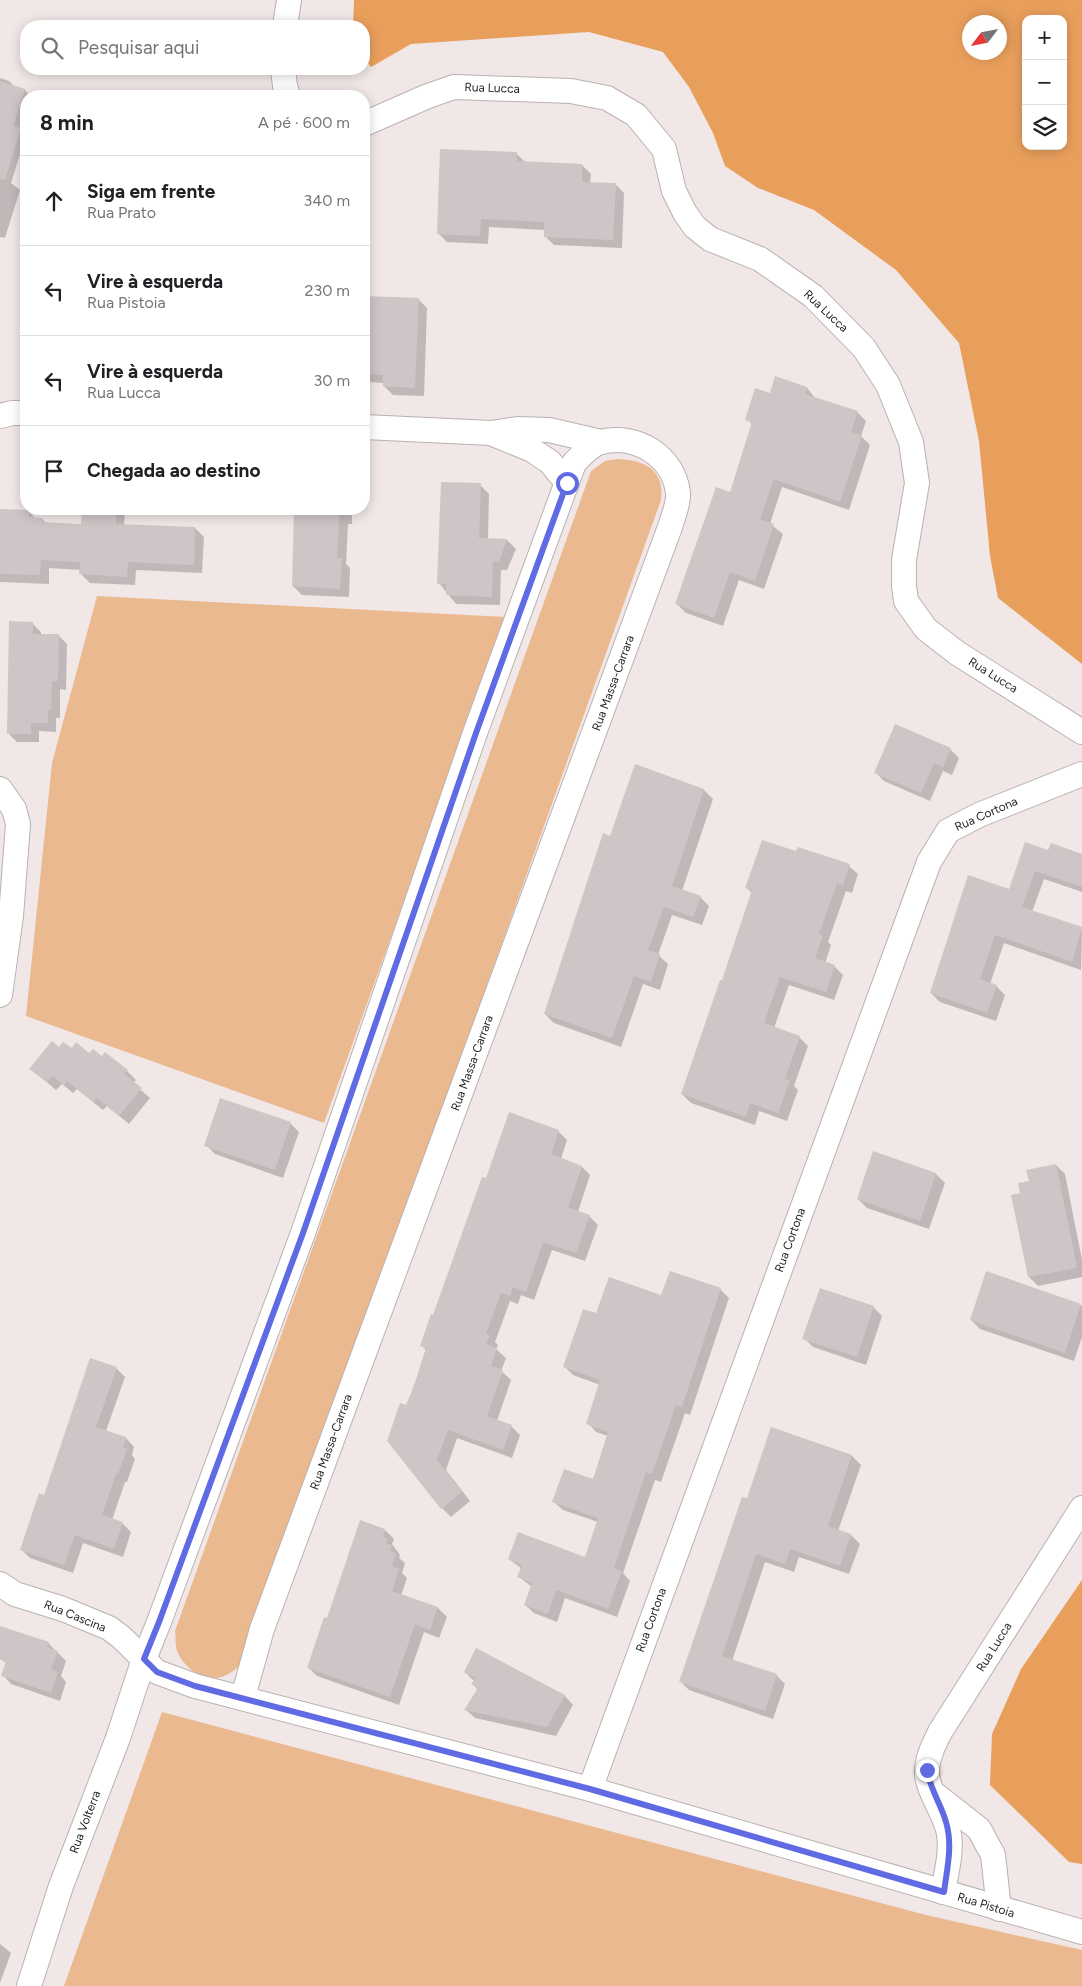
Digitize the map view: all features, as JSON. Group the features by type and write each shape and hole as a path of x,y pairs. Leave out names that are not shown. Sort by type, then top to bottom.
{"street":[{"path":"286,20 289,0"},
{"path":"283,75 286,90"},
{"name":"Rua Lucca","path":"370,121 428,96 454,87 571,91 607,98 636,116 664,148 674,192 695,227 710,239 760,259 813,296 864,348 888,385 911,442 917,483 904,560 906,601 926,629 957,652 1082,732"},
{"path":"0,416 12,412 20,413"},
{"path":"370,427 491,433 518,429 549,430 601,442"},
{"path":"491,433 532,450 550,462 567,483"},
{"name":"Rua Massa-Carrara","path":"243,1697 262,1629 670,527 678,495 674,475 666,463 654,451 637,443 601,442"},
{"name":"Rua Volterra","path":"29,1986 61,1886 118,1738 144,1659 303,1233 476,733 574,463 586,450 601,442"},
{"name":"Rua Cortona","path":"590,1789 929,862 948,831 979,815 1082,774"},
{"path":"0,789 14,808 18,824 11,916 0,994"},
{"name":"Rua Lucca","path":"944,1892 950,1850 949,1835 946,1821 934,1794 927,1770 929,1758 940,1732 1082,1508"},
{"name":"Rua Cascina","path":"0,1584 16,1594 63,1609 109,1628 144,1659"},
{"name":"Rua Pistoia","path":"144,1659 157,1672 195,1686 590,1789 1082,1932"},
{"path":"934,1794 979,1829 993,1855 999,1909"}],"shaded area":[{"path":"354,0 1082,0 1082,664 998,598 990,556 979,441 959,343 896,270 814,210 758,188 725,166 713,133 689,87 663,52 589,32 411,44 371,67 370,20 353,20"},
{"path":"617,459 636,461 651,468 660,481 661,500 244,1662 224,1676 217,1678 204,1677 193,1671 183,1662 176,1649 175,1631 591,471 605,461"},
{"path":"97,596 506,617 324,1123 26,1016 52,763"},
{"path":"1082,1580 1082,1864 1069,1862 990,1785 992,1734 1021,1669"},
{"path":"162,1712 926,1915 1082,1950 1082,1986 64,1986"}],"building":[{"path":"0,81 25,89 20,90 20,104 13,126 20,128 20,131 5,180 0,179"},
{"path":"440,149 517,152 517,161 582,164 582,182 616,183 613,240 544,237 544,222 481,219 480,236 437,234"},
{"path":"370,296 419,298 415,388 383,386 383,375 370,374"},
{"path":"775,376 807,387 805,394 858,411 851,432 862,435 840,502 774,479 760,519 774,524 755,581 730,572 714,618 675,604 716,487 730,492 752,422 745,420 755,388 770,393"},
{"path":"441,482 481,483 479,538 507,539 499,562 493,561 492,597 446,595 446,584 437,584"},
{"path":"0,509 20,510 20,515 43,518 42,522 81,524 82,515 116,515 116,524 195,527 194,565 128,562 127,577 79,574 80,562 41,560 40,575 0,574"},
{"path":"294,515 340,515 337,558 342,558 340,589 292,586"},
{"path":"9,621 33,622 33,634 59,634 58,681 52,681 51,710 48,710 48,723 31,723 31,734 7,734"},
{"path":"895,724 951,748 943,767 934,763 921,793 874,773"},
{"path":"635,764 704,789 672,886 701,896 693,917 664,907 648,950 660,954 651,982 634,976 612,1038 544,1014 603,833 610,836"},
{"path":"762,840 796,851 798,847 850,864 843,885 837,883 819,934 823,935 815,958 835,965 826,992 780,977 764,1023 800,1036 785,1079 790,1080 778,1113 750,1103 746,1117 681,1094 752,890 745,888"},
{"path":"1025,842 1048,850 1051,843 1082,854 1082,887 1035,871 1022,907 1082,927 1072,962 995,935 980,979 997,985 987,1013 930,993 968,875 1009,889"},
{"path":"52,1041 59,1047 63,1042 72,1048 76,1042 89,1053 93,1049 102,1056 105,1052 128,1070 124,1074 142,1088 119,1116 97,1098 94,1102 67,1081 64,1085 52,1076 47,1082 29,1069"},
{"path":"220,1098 291,1122 275,1170 204,1146"},
{"path":"509,1112 559,1130 551,1154 582,1166 568,1207 590,1215 576,1253 543,1242 526,1292 513,1287 510,1296 501,1293 486,1334 490,1335 486,1344 497,1348 491,1366 503,1370 487,1416 512,1425 503,1450 448,1430 437,1460 462,1492 441,1509 387,1441 400,1403 406,1405 413,1389 426,1348 420,1346 431,1314 433,1315 482,1177 486,1178"},
{"path":"873,1151 936,1173 920,1221 857,1199"},
{"path":"1056,1164 1077,1268 1028,1277 1011,1195 1020,1193 1018,1183 1029,1181 1026,1170"},
{"path":"670,1271 721,1288 682,1407 676,1405 652,1474 646,1472 614,1568 622,1571 608,1609 556,1590 548,1614 524,1605 532,1583 517,1577 522,1565 508,1559 518,1532 585,1557 598,1518 552,1502 564,1469 593,1479 608,1432 586,1424 600,1380 563,1367 583,1309 596,1313 609,1277 661,1295"},
{"path":"986,1271 1081,1304 1065,1353 970,1320"},
{"path":"820,1288 874,1306 857,1357 802,1339"},
{"path":"90,1358 117,1367 96,1427 126,1437 123,1448 127,1449 102,1515 123,1522 114,1549 75,1535 64,1565 20,1550 39,1493 44,1495"},
{"path":"771,1427 852,1455 828,1526 851,1534 840,1566 790,1549 785,1564 756,1554 722,1656 777,1674 765,1711 679,1682 742,1497 747,1498"},
{"path":"360,1520 385,1529 383,1537 388,1539 386,1544 392,1545 390,1551 396,1553 392,1566 399,1569 392,1591 438,1607 430,1630 415,1624 390,1697 307,1668 324,1617 327,1618"},
{"path":"0,1626 49,1642 47,1647 58,1651 51,1669 58,1672 51,1693 1,1676 6,1661 0,1659"},
{"path":"476,1648 565,1695 547,1727 464,1710 478,1688 471,1684 476,1678 464,1672"}],"route":[{"path":"567,483 476,733 303,1233 144,1659 157,1672 195,1686 590,1789 944,1892 950,1850 949,1835 946,1821 928,1780 927,1770"}]}
